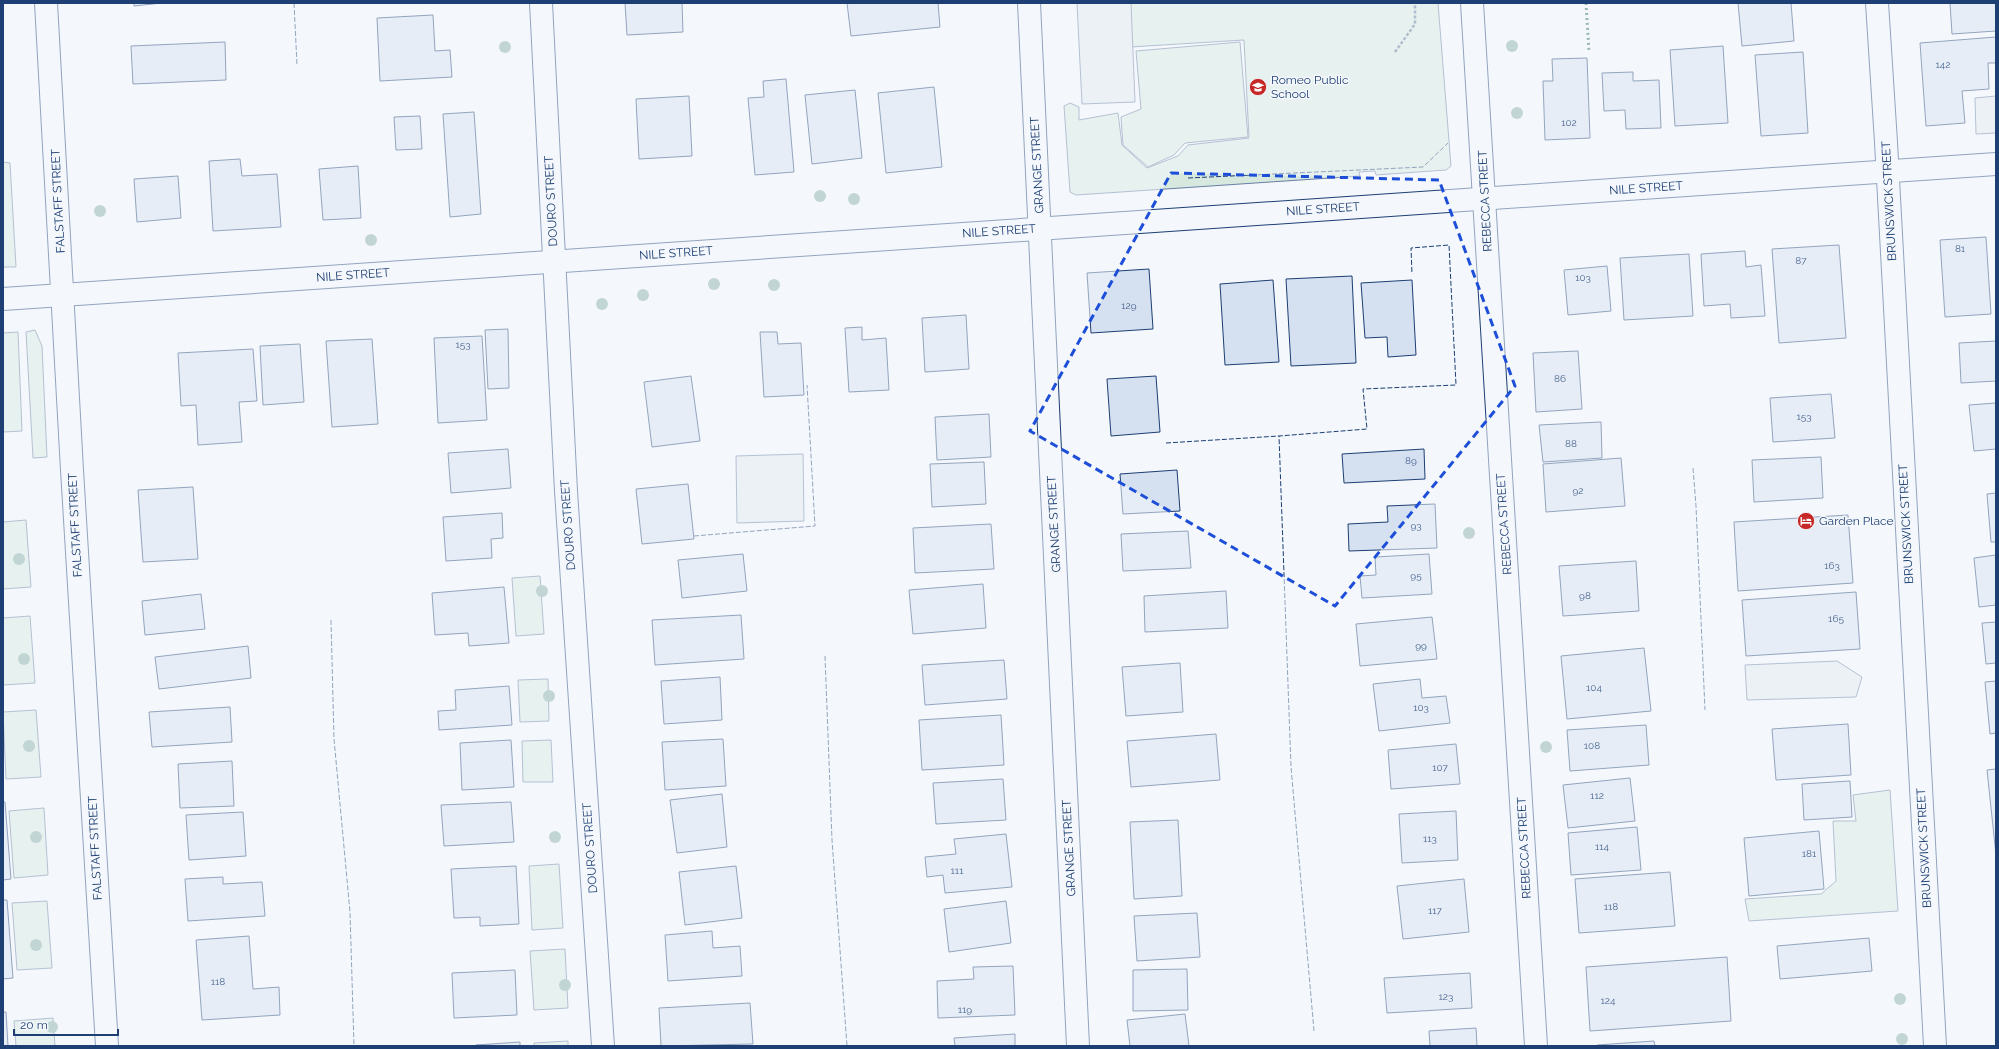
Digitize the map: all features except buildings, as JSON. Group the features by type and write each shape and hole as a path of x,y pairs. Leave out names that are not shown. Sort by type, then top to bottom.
{"street":[{"name":"FALSTAFF STREET","path":"46,3 64,294 72,470 107,1046"},
{"name":"DOURO STREET","path":"541,3 566,491 603,1046"},
{"name":"GRANGE STREET","path":"1029,3 1078,1046"},
{"name":"REBECCA STREET","path":"1472,3 1536,1046"},
{"name":"BRUNSWICK STREET","path":"1877,3 1936,1046"},
{"name":"NILE STREET","path":"3,299 1996,164"}],"path":[{"path":"1395,52 1415,24 1414,3"}],"highlighted area":[{"path":"1171,173 1439,180 1515,386 1335,606 1030,431"}],"shaded area":[{"path":"1077,3 1131,3 1135,102 1082,104"},
{"name":"Romeo Public School","path":"1130,3 1438,3 1451,166 1446,170 1376,175 1375,171 1359,172 1360,176 1076,195 1070,192 1064,106 1070,103 1079,107 1079,120 1118,113 1122,145 1147,168 1178,156 1188,145 1249,138 1244,40 1130,47"},
{"path":"1240,42 1248,137 1185,143 1174,155 1148,167 1123,145 1121,117 1141,109 1136,51"},
{"path":"1996,96 1996,133 1976,134 1975,98"},
{"path":"3,162 10,163 16,267 3,267"},
{"path":"35,330 42,346 47,457 33,458 26,332"},
{"path":"18,332 22,431 3,432 3,333"},
{"path":"803,454 804,521 737,523 736,456"},
{"path":"26,520 31,587 3,589 3,522"},
{"path":"540,576 544,634 516,636 512,578"},
{"path":"30,616 35,683 3,685 3,618"},
{"path":"1837,661 1862,677 1856,697 1747,700 1745,665"},
{"path":"548,679 549,721 520,722 518,680"},
{"path":"36,710 41,777 6,779 3,712"},
{"path":"551,740 553,782 523,782 522,741"},
{"path":"1890,790 1898,911 1749,921 1745,899 1821,894 1836,881 1833,821 1856,821 1853,795"},
{"path":"44,808 48,875 14,878 9,811"},
{"path":"559,864 563,928 532,930 529,866"},
{"path":"47,901 52,968 17,970 12,903"},
{"path":"565,949 568,1008 534,1010 530,951"},
{"path":"53,1018 55,1046 16,1046 14,1021"},
{"path":"568,1041 568,1046 534,1046 534,1043"}],"hedge":[{"path":"1586,3 1589,52"}],"fence":[{"path":"294,3 297,65"},
{"path":"1188,178 1423,167 1448,143"},
{"path":"1314,1031 1291,767 1279,436 1367,429 1363,389 1456,385 1449,245 1411,248 1412,274"},
{"path":"694,536 815,526 807,385"},
{"path":"1166,443 1279,436"},
{"path":"1693,468 1705,710"},
{"path":"331,620 334,739 350,912 354,1046"},
{"path":"825,656 832,840 847,1046"}],"place":[{"name":"Romeo Public School","path":"1258,87"},
{"name":"Garden Place","path":"1806,521"}]}
